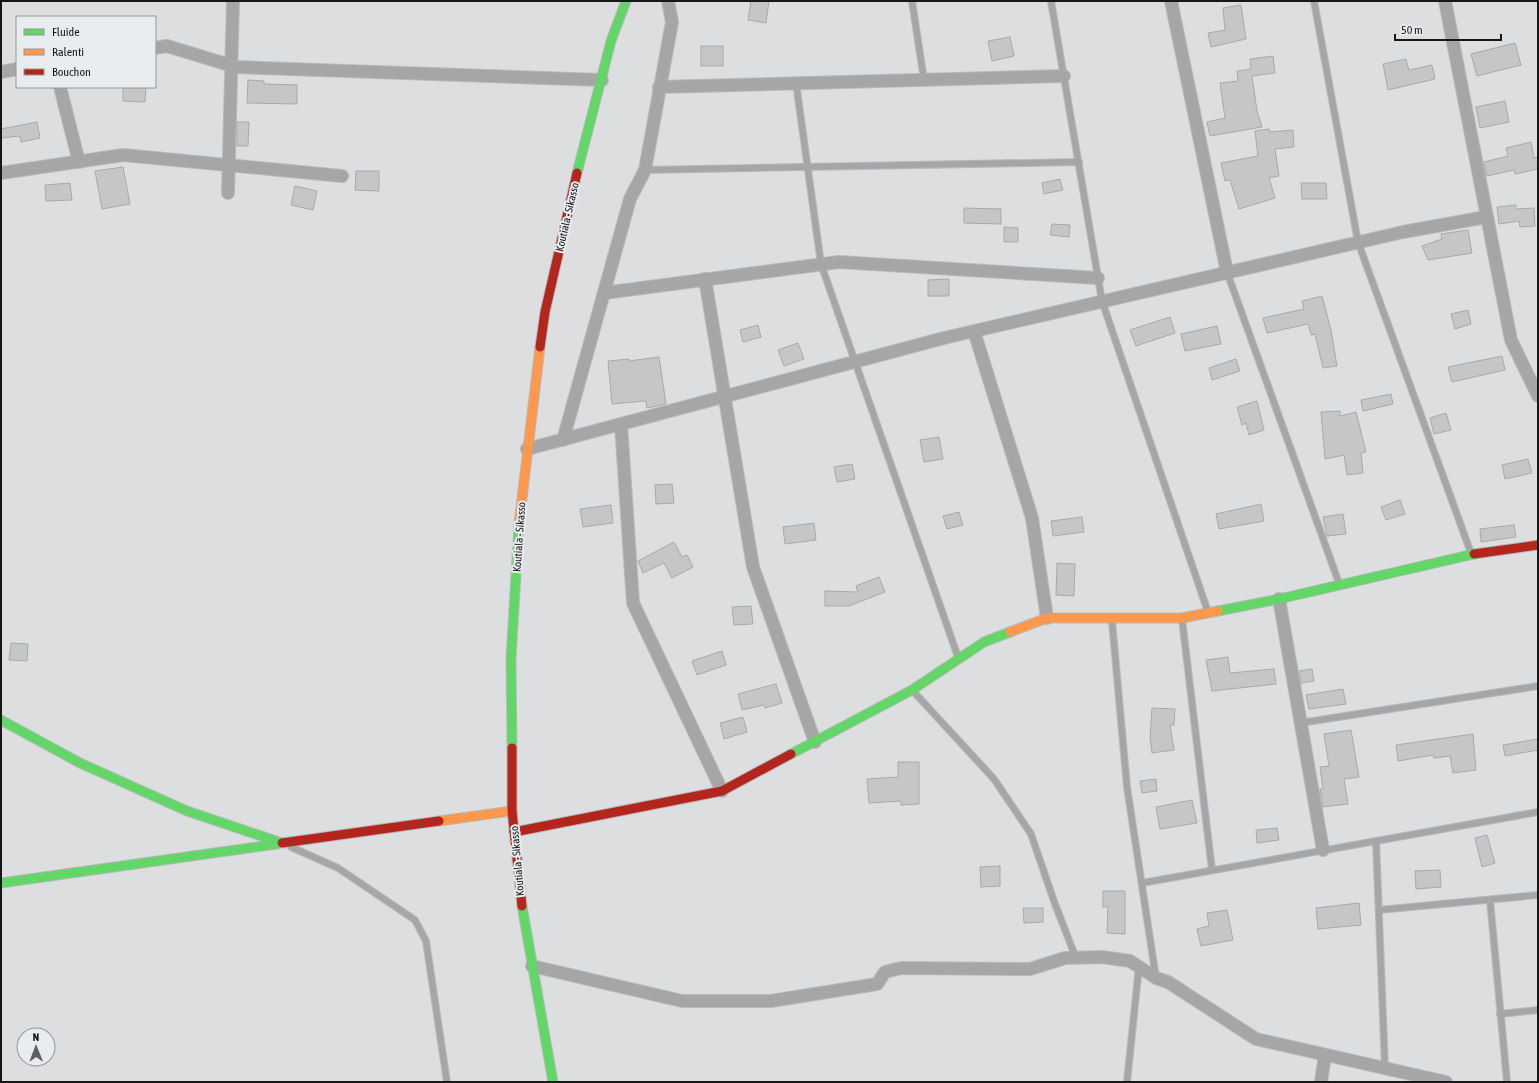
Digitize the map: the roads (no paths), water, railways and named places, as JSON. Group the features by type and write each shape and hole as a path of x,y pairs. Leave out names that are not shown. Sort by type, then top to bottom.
{"street":[{"path":"228,193 233,1"},
{"name":"Koutiala - Sikasso","path":"553,1082 521,903 512,811 511,659 519,529 527,449 545,312 575,181 612,41 626,1"},
{"path":"1171,1 1227,272"},
{"path":"1445,1 1511,340 1538,396"},
{"path":"563,440 630,199 645,170 672,22 671,2"},
{"path":"156,48 167,46 236,68 602,80"},
{"path":"1,72 16,69"},
{"path":"659,87 1064,76"},
{"path":"60,88 79,162"},
{"path":"1,173 123,156 342,176"},
{"path":"527,449 974,331 1358,242 1486,217"},
{"path":"604,293 839,262 1098,278"},
{"path":"705,280 753,567 815,742"},
{"path":"974,331 1032,518 1047,618"},
{"path":"621,424 633,603 722,791"},
{"path":"514,832 722,791 912,690 984,642 1047,618 1182,618 1279,599 1472,554 1538,545"},
{"path":"1279,599 1323,850"},
{"path":"1,720 80,763 187,811 282,843"},
{"path":"1,883 512,811"},
{"path":"532,966 682,1001 771,1001 877,984 885,972 902,968 1030,969 1065,958 1102,957 1130,961 1156,978 1168,982 1256,1039 1446,1082"},
{"path":"1321,1082 1325,1055"}],"lane":[{"path":"912,1 924,80"},
{"path":"1051,1 1102,301 1208,613"},
{"path":"1314,1 1358,242 1472,554"},
{"path":"796,83 821,264 856,361 958,659"},
{"path":"645,170 1079,162"},
{"path":"1227,272 1339,585"},
{"path":"1182,618 1212,870"},
{"path":"1112,619 1127,787 1156,978"},
{"path":"1300,723 1538,686"},
{"path":"912,690 994,779 1031,834 1055,904 1076,958"},
{"path":"1142,883 1538,812"},
{"path":"1376,841 1385,1068"},
{"path":"282,843 338,868 415,920 426,941 447,1082"},
{"path":"1379,910 1538,895"},
{"path":"1490,900 1507,1082"},
{"path":"1127,1082 1138,966"},
{"path":"1500,1014 1538,1010"}]}
